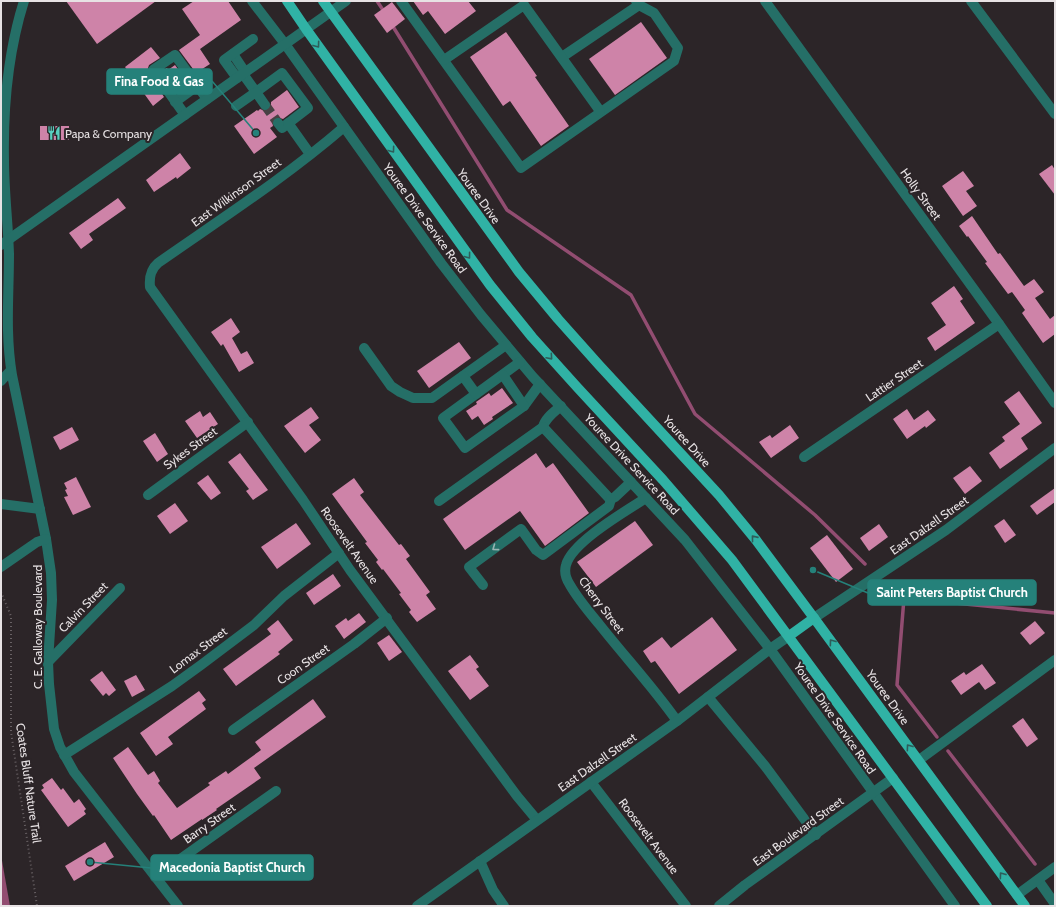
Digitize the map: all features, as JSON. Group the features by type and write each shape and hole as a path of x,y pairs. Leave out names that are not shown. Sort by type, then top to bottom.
{"main road":[{"path":"287,1 490,285 532,336 663,480 732,560 988,906"},
{"name":"Youree Drive","path":"323,1 519,272 594,359 719,495 756,540 1025,906"},
{"path":"789,636 814,618"}],"street":[{"name":"C. E. Galloway Boulevard","path":"24,1 12,49 8,75 2,160 8,352 52,573 48,684 54,729 64,755 74,772 178,906"},
{"path":"252,1 285,44"},
{"path":"5,242 346,1"},
{"path":"401,1 521,168 674,60 678,48 654,13 638,3 562,57"},
{"name":"Holly Street","path":"765,1 1000,324 1055,403"},
{"path":"971,1 1055,114"},
{"path":"444,60 527,3 562,57 600,111"},
{"path":"253,40 228,57 265,105"},
{"name":"Youree Drive Service Road","path":"285,44 441,263 506,345 684,540 770,649 872,793 955,906"},
{"path":"185,115 153,70 175,55 207,100"},
{"path":"236,106 282,73 308,108 283,123 310,154"},
{"path":"298,94 313,84"},
{"path":"176,102 197,86"},
{"name":"East Wilkinson Street","path":"149,281 152,269 158,263 262,191 344,127"},
{"name":"Roosevelt Avenue","path":"149,281 153,292 248,422 339,553 512,789 537,820"},
{"name":"Lattier Street","path":"804,457 1000,324"},
{"path":"364,348 391,386 413,398 432,398 506,345"},
{"path":"520,362 443,418 465,448 524,406 540,384"},
{"path":"1,381 11,370"},
{"path":"502,375 524,406"},
{"path":"463,376 476,394"},
{"path":"439,501 543,427 544,422 548,417 561,406"},
{"name":"Sykes Street","path":"148,495 248,422"},
{"path":"543,427 611,499"},
{"name":"East Dalzell Street","path":"814,618 946,530 1055,448"},
{"path":"483,585 469,566 521,529 534,547 543,555 609,506 611,499 632,482"},
{"name":"Cherry Street","path":"646,498 581,544 570,556 566,564 566,577 570,586 583,603 661,698 677,721"},
{"path":"1,504 40,509"},
{"path":"1,567 37,542 46,539"},
{"name":"Lomax Street","path":"64,755 172,686 201,665 254,624 284,596 339,553"},
{"name":"Calvin Street","path":"48,662 120,588"},
{"name":"Coon Street","path":"233,730 354,644 387,618"},
{"name":"East Dalzell Street","path":"417,906 677,721 789,636"},
{"path":"919,760 1055,660"},
{"path":"708,697 765,766 816,835"},
{"name":"East Boulevard Street","path":"719,906 745,885 893,778"},
{"name":"Roosevelt Avenue","path":"591,782 686,906"},
{"name":"Barry Street","path":"155,876 276,791"},
{"path":"480,861 494,890 504,906"},
{"path":"1017,895 1055,867"},
{"path":"1038,880 1055,904"}],"path":[{"name":"Coates Bluff Nature Trail","path":"1,592 11,616 11,732 37,906"}],"shaded area":[{"path":"1,855 10,906 1,906"}],"building":[{"path":"66,1 156,1 97,44"},
{"path":"194,1 228,1 241,20 200,49 210,64 196,73 179,50 200,35 182,9"},
{"path":"413,1 468,1 476,11 445,34 428,11 423,15"},
{"path":"392,2 405,19 387,33 374,15"},
{"path":"641,22 667,58 615,95 589,59"},
{"path":"506,32 537,76 535,77 569,126 541,146 510,101 503,106 470,57"},
{"path":"151,47 160,58 149,65 147,71 164,97 153,106 125,67"},
{"path":"175,65 187,82 175,90 162,72"},
{"path":"287,90 299,107 283,119 277,117 274,118 272,121 273,126 270,128 277,137 254,154 234,126 257,110 269,110 271,107 271,102"},
{"name":"Papa & Company","path":"40,126 69,126 69,140 40,140"},
{"path":"180,153 191,168 177,179 176,177 154,192 146,180"},
{"path":"1052,165 1055,170 1055,195 1039,174"},
{"path":"963,171 974,186 966,191 977,206 963,216 942,186"},
{"path":"118,198 126,208 89,234 93,240 81,249 69,233"},
{"path":"972,216 998,254 1000,253 1024,286 1034,279 1044,292 1035,298 1050,319 1055,315 1055,334 1043,343 1022,313 1025,310 1012,292 1008,294 985,263 987,262 959,226"},
{"path":"954,286 963,299 960,301 975,323 935,351 927,338 946,325 931,303"},
{"path":"231,318 240,332 232,338 241,354 247,351 254,363 239,372 223,344 221,346 211,332"},
{"path":"459,342 471,358 429,388 417,371"},
{"path":"502,388 513,403 492,417 493,419 484,425 478,416 472,420 466,411 477,404 476,402 489,393 491,396"},
{"path":"1019,391 1042,423 1021,438 1028,449 1000,469 989,453 1005,441 1002,437 1020,424 1004,402"},
{"path":"311,407 319,418 309,425 321,440 305,453 284,426"},
{"path":"907,409 914,420 928,410 936,420 926,428 925,426 907,439 893,419"},
{"path":"200,411 203,417 210,412 218,424 197,438 185,421"},
{"path":"790,425 799,438 771,458 759,442 770,435 772,438"},
{"path":"72,427 79,440 60,450 53,437"},
{"path":"155,433 168,454 157,462 143,441"},
{"path":"240,453 268,490 253,500 246,491 249,489 228,462"},
{"path":"536,453 546,468 553,463 589,513 545,546 520,511 465,550 443,519"},
{"path":"970,466 982,481 965,494 953,478"},
{"path":"208,475 221,493 211,500 197,483"},
{"path":"76,477 91,507 73,515 64,497 68,496 64,483"},
{"path":"354,478 364,492 360,495 399,545 401,544 410,556 406,559 430,592 426,595 436,609 417,622 409,612 411,610 399,594 401,593 376,562 378,560 365,543 367,542 332,494"},
{"path":"1055,488 1055,502 1037,515 1030,506"},
{"path":"175,503 188,521 170,534 157,516"},
{"path":"1004,519 1016,535 1005,543 994,526"},
{"path":"635,521 653,545 596,587 577,562"},
{"path":"296,523 311,544 277,569 261,547"},
{"path":"879,524 888,537 869,551 860,538"},
{"path":"827,535 853,569 836,582 810,548"},
{"path":"333,574 341,586 314,605 306,593"},
{"path":"359,613 366,622 344,639 335,626 346,618 348,621"},
{"path":"712,617 737,650 679,694 655,661 651,663 643,651 662,637 671,648"},
{"path":"278,620 293,640 278,652 280,654 236,686 223,669 271,634 267,629"},
{"path":"1035,621 1045,633 1030,645 1020,633"},
{"path":"389,635 402,652 389,661 377,643"},
{"path":"470,655 479,667 476,669 489,686 470,700 448,671"},
{"path":"982,664 996,683 985,690 979,682 961,695 951,681 964,672 966,675"},
{"path":"102,671 116,690 109,696 106,693 103,696 90,680"},
{"path":"136,675 145,690 132,697 124,681"},
{"path":"199,691 206,700 202,703 206,709 168,737 173,744 156,756 140,733"},
{"path":"313,699 326,717 254,768 261,778 216,809 217,810 171,840 113,758 128,747 148,775 154,771 160,781 158,783 177,808 210,785 208,783 226,771 228,774 261,750 255,742"},
{"path":"1023,718 1038,739 1027,747 1012,726"},
{"path":"52,778 61,790 63,788 74,803 79,799 86,809 84,811 86,814 68,827 41,790 44,788 42,785"},
{"path":"105,842 114,857 74,881 65,866"}],"waterway":[{"path":"377,1 385,13"},
{"path":"392,25 507,210 631,295 695,414 815,515 865,564"},
{"path":"886,586 904,598 1055,613"},
{"path":"904,598 897,685 937,737"},
{"path":"948,751 1035,864"}],"tunnel":[{"path":"265,105 278,123"}],"place":[{"name":"Papa & Company","path":"54,133"},
{"name":"Fina Food & Gas","path":"256,133"},
{"name":"Saint Peters Baptist Church","path":"813,570"},
{"name":"Macedonia Baptist Church","path":"90,862"}]}
